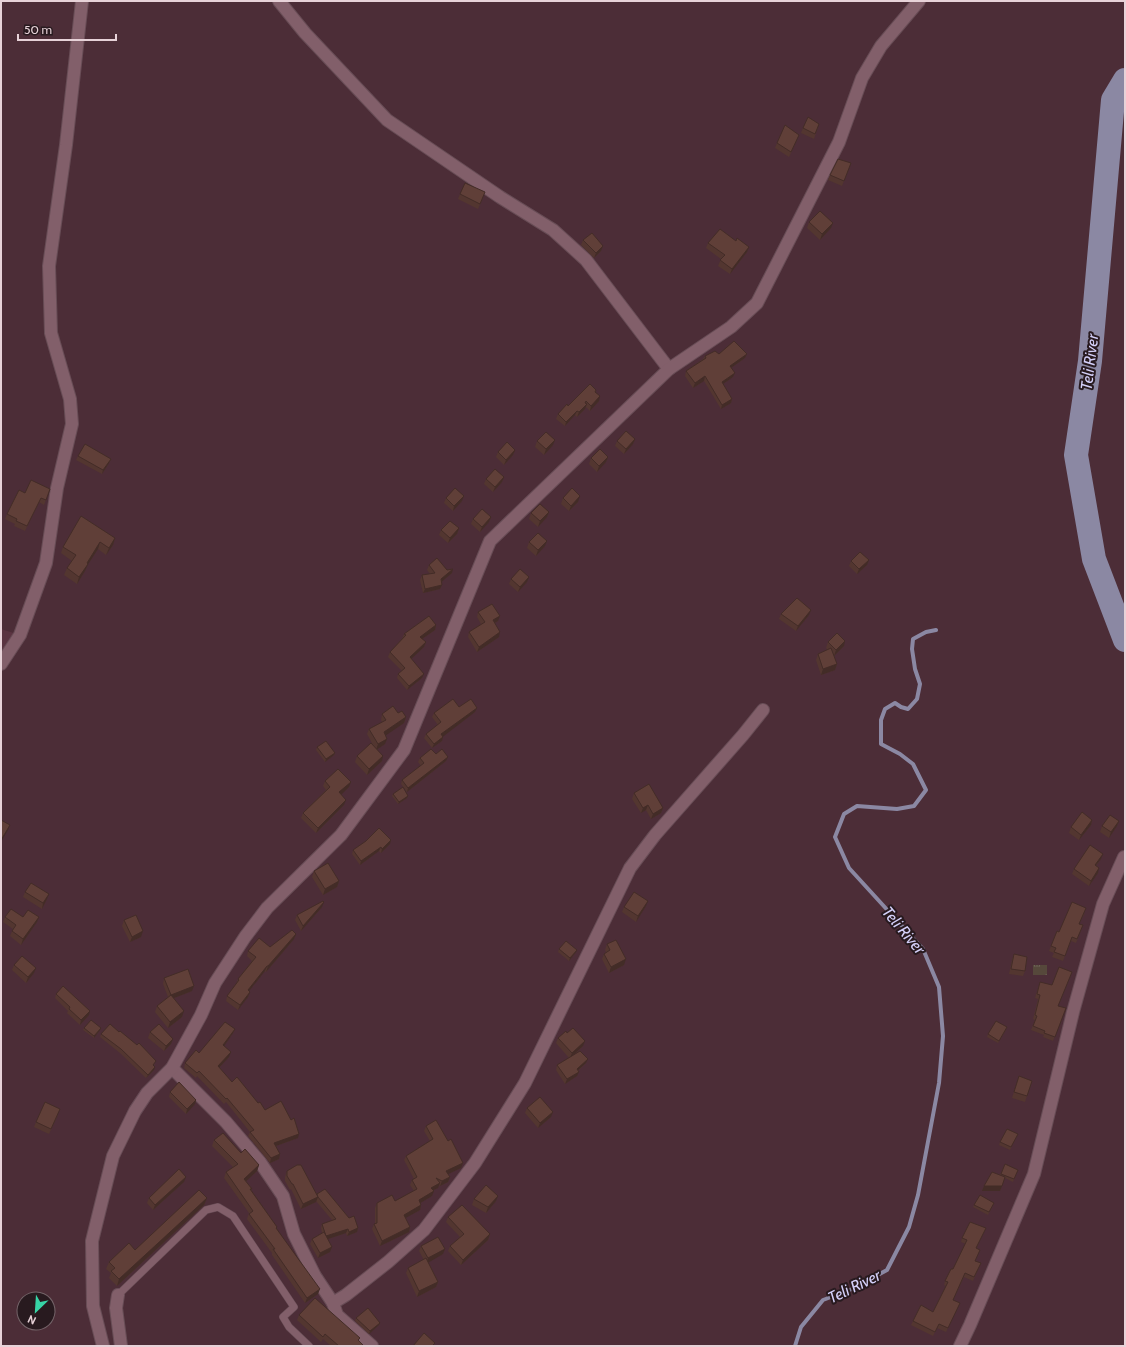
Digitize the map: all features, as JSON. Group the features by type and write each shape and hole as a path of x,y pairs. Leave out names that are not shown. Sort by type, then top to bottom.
{"street":[{"path":"1,664 20,635 46,563 57,488 72,424 70,399 51,333 49,266 66,145 82,1"},
{"path":"278,1 305,33 387,120 500,197 553,230 586,260 669,369"},
{"path":"103,1346 93,1306 92,1241 113,1156 135,1111 147,1093 172,1068 201,1015 215,983 245,937 267,908 341,835 404,750 490,542 669,369 731,327 757,303 839,142 862,78 881,46 919,1"},
{"path":"334,1302 346,1295 388,1262 424,1230 475,1163 525,1083 630,868 655,835 743,735 763,710"},
{"path":"960,1346 1034,1174 1072,1012 1102,904 1124,857"},
{"path":"172,1068 226,1122 260,1162 283,1196 294,1234 315,1276 334,1302 337,1315 372,1346"},
{"path":"118,1295 116,1308 121,1346"}],"lane":[{"path":"118,1295 206,1210 218,1207 233,1216 294,1308 283,1317 289,1327 309,1346"}],"shaded area":[{"path":"1,629 20,635 1,664"}],"green space":[{"path":"1033,965 1047,965 1047,975 1033,975"}],"building":[{"path":"808,117 819,124 815,134 803,128"},
{"path":"785,125 799,135 791,152 777,143"},
{"path":"838,159 851,163 844,181 830,175"},
{"path":"465,183 485,192 480,204 460,194"},
{"path":"820,211 833,223 822,234 809,222"},
{"path":"720,229 736,241 737,238 749,247 732,269 720,260 725,255 708,243"},
{"path":"592,233 603,246 596,253 583,240"},
{"path":"734,341 747,354 730,366 735,373 722,382 732,399 722,405 705,376 695,383 686,371 706,358 705,356 715,351 719,354"},
{"path":"590,384 596,390 595,392 600,396 591,406 586,401 585,403 587,404 566,422 558,414"},
{"path":"626,431 635,439 626,449 617,441"},
{"path":"546,432 555,440 546,449 537,441"},
{"path":"507,442 515,450 506,460 498,452"},
{"path":"85,444 111,459 103,470 78,456"},
{"path":"600,449 608,457 599,466 591,458"},
{"path":"495,469 504,477 495,487 486,479"},
{"path":"31,480 50,489 46,500 41,498 27,526 16,521 17,519 7,514 19,490 25,493"},
{"path":"455,488 464,496 454,506 446,498"},
{"path":"572,488 580,496 571,506 563,498"},
{"path":"540,504 549,512 540,521 531,513"},
{"path":"482,509 491,517 482,527 473,519"},
{"path":"81,516 115,538 109,548 100,542 79,577 67,568 76,555 63,547"},
{"path":"450,521 459,528 450,538 441,530"},
{"path":"538,533 547,541 538,550 529,542"},
{"path":"860,552 869,560 859,569 851,561"},
{"path":"437,558 447,570 453,569 441,579 442,585 425,589 422,575 435,573 429,565"},
{"path":"520,569 529,577 520,587 511,579"},
{"path":"797,598 811,610 798,626 781,614"},
{"path":"492,604 500,616 493,620 500,632 479,647 469,632 485,622 478,612"},
{"path":"429,616 436,625 420,637 426,642 410,657 424,674 409,686 398,674 405,668 390,652 406,635 404,634"},
{"path":"837,633 845,641 836,650 828,642"},
{"path":"831,648 837,664 823,669 818,654"},
{"path":"453,699 459,707 471,699 477,708 441,734 443,737 434,744 426,734 441,722 434,713"},
{"path":"393,706 398,713 402,711 406,717 384,732 387,739 378,744 369,729 386,720 382,714"},
{"path":"326,741 335,753 326,759 317,747"},
{"path":"371,743 383,756 369,769 357,756"},
{"path":"431,749 436,754 442,749 448,757 408,788 402,780 424,763 420,758"},
{"path":"338,769 351,782 339,792 346,800 318,828 303,813 330,787 325,781"},
{"path":"649,784 663,808 653,814 648,805 643,808 634,793"},
{"path":"403,787 408,796 399,802 393,794"},
{"path":"1082,812 1092,820 1081,835 1071,827"},
{"path":"1110,815 1119,821 1111,832 1102,826"},
{"path":"1,820 10,825 1,840"},
{"path":"379,828 391,840 382,849 381,847 361,861 353,850 366,841"},
{"path":"1090,845 1103,854 1095,865 1099,868 1091,881 1074,869"},
{"path":"328,863 339,881 325,889 314,871"},
{"path":"31,883 49,894 43,903 25,892"},
{"path":"634,892 648,901 638,916 624,907"},
{"path":"323,901 324,902 303,926 297,915"},
{"path":"1072,902 1086,908 1079,924 1083,925 1077,939 1072,937 1065,956 1054,952 1056,948 1051,946"},
{"path":"11,909 23,917 28,910 39,917 23,939 12,931 16,925 5,917"},
{"path":"136,915 143,931 132,937 124,920"},
{"path":"292,930 296,934 248,990 250,992 240,1005 227,996 239,980 238,979 256,957 248,951 259,938 270,947"},
{"path":"616,940 626,959 611,967 604,954 610,950 607,944"},
{"path":"566,941 577,950 570,958 559,949"},
{"path":"1014,954 1027,957 1025,971 1011,969"},
{"path":"22,956 36,968 28,977 14,965"},
{"path":"1059,967 1072,972 1058,1006 1066,1008 1055,1037 1044,1033 1045,1031 1033,1026 1037,1016 1035,1015 1040,995 1037,994 1040,982 1052,985"},
{"path":"188,969 194,986 171,995 164,978"},
{"path":"63,986 90,1011 81,1020 56,994"},
{"path":"171,995 184,1011 170,1022 157,1006"},
{"path":"91,1020 101,1028 94,1036 84,1028"},
{"path":"996,1021 1007,1027 999,1041 988,1034"},
{"path":"225,1022 235,1029 223,1045 231,1052 218,1066 232,1082 237,1077 258,1103 260,1102 265,1110 281,1101 291,1120 294,1118 299,1134 274,1143 280,1154 271,1158 250,1132 254,1130 227,1098 226,1099 199,1071 197,1073 185,1063 196,1050 199,1053"},
{"path":"110,1024 137,1045 139,1043 156,1061 153,1065 155,1067 148,1075 121,1049 101,1034"},
{"path":"159,1024 173,1039 166,1046 150,1032"},
{"path":"573,1028 585,1041 572,1053 558,1038 566,1031 567,1033"},
{"path":"580,1051 588,1059 577,1069 579,1072 567,1079 557,1065"},
{"path":"1019,1076 1032,1081 1027,1096 1014,1092"},
{"path":"179,1082 196,1100 187,1109 170,1092"},
{"path":"540,1097 553,1112 540,1123 527,1108"},
{"path":"45,1102 60,1109 51,1129 36,1122"},
{"path":"436,1120 448,1141 451,1139 463,1163 446,1171 450,1177 442,1181 436,1178 440,1183 431,1188 434,1191 419,1200 421,1205 404,1215 410,1227 382,1241 374,1224 377,1223 377,1203 392,1195 395,1201 417,1189 412,1180 417,1177 406,1156 433,1139 426,1126"},
{"path":"1007,1129 1018,1134 1011,1147 1000,1142"},
{"path":"223,1133 241,1153 245,1149 259,1165 244,1179 277,1227 276,1228 320,1289 307,1298 273,1249 275,1249 249,1214 253,1211 226,1172 238,1164 214,1140"},
{"path":"1005,1164 1018,1170 1014,1179 1001,1174"},
{"path":"297,1165 301,1165 318,1197 303,1204 293,1184 287,1176 287,1171"},
{"path":"179,1169 186,1177 155,1205 149,1198"},
{"path":"992,1172 1005,1177 1002,1186 984,1186"},
{"path":"486,1185 498,1196 488,1207 474,1199"},
{"path":"325,1189 349,1218 354,1216 358,1228 349,1232 348,1229 326,1236 322,1224 336,1219 318,1197 317,1194"},
{"path":"199,1190 207,1198 119,1279 111,1271 115,1268 109,1262 129,1243 135,1250"},
{"path":"980,1195 994,1203 989,1212 974,1205"},
{"path":"462,1205 490,1234 463,1260 450,1246 464,1234 448,1217"},
{"path":"970,1222 986,1228 976,1248 980,1250 975,1261 981,1263 974,1277 965,1273 953,1300 960,1303 948,1328 939,1324 935,1332 913,1321 921,1305 933,1312 948,1282 945,1281 951,1269 953,1269 967,1240 962,1238"},
{"path":"324,1232 332,1247 320,1253 312,1239"},
{"path":"438,1237 445,1249 428,1258 421,1246"},
{"path":"426,1258 438,1282 419,1291 408,1268"},
{"path":"315,1298 360,1338 358,1340 364,1346 339,1346 325,1334 323,1337 299,1315"},
{"path":"368,1308 380,1323 370,1331 356,1318"},
{"path":"424,1333 435,1343 432,1346 413,1346"}],"waterway":[{"name":"Teli River","path":"1125,80 1113,100 1090,361 1076,455 1094,559 1125,640"},
{"name":"Teli River","path":"795,1346 801,1327 823,1300 852,1289 887,1270 909,1227 918,1195 939,1083 943,1036 939,987 923,949 849,868 835,837 844,814 857,806 897,809 914,806 926,790 913,764 900,754 881,744 881,720 885,709 895,703 908,709 917,699 920,684 915,669 912,649 913,639 926,632 936,630"}]}
